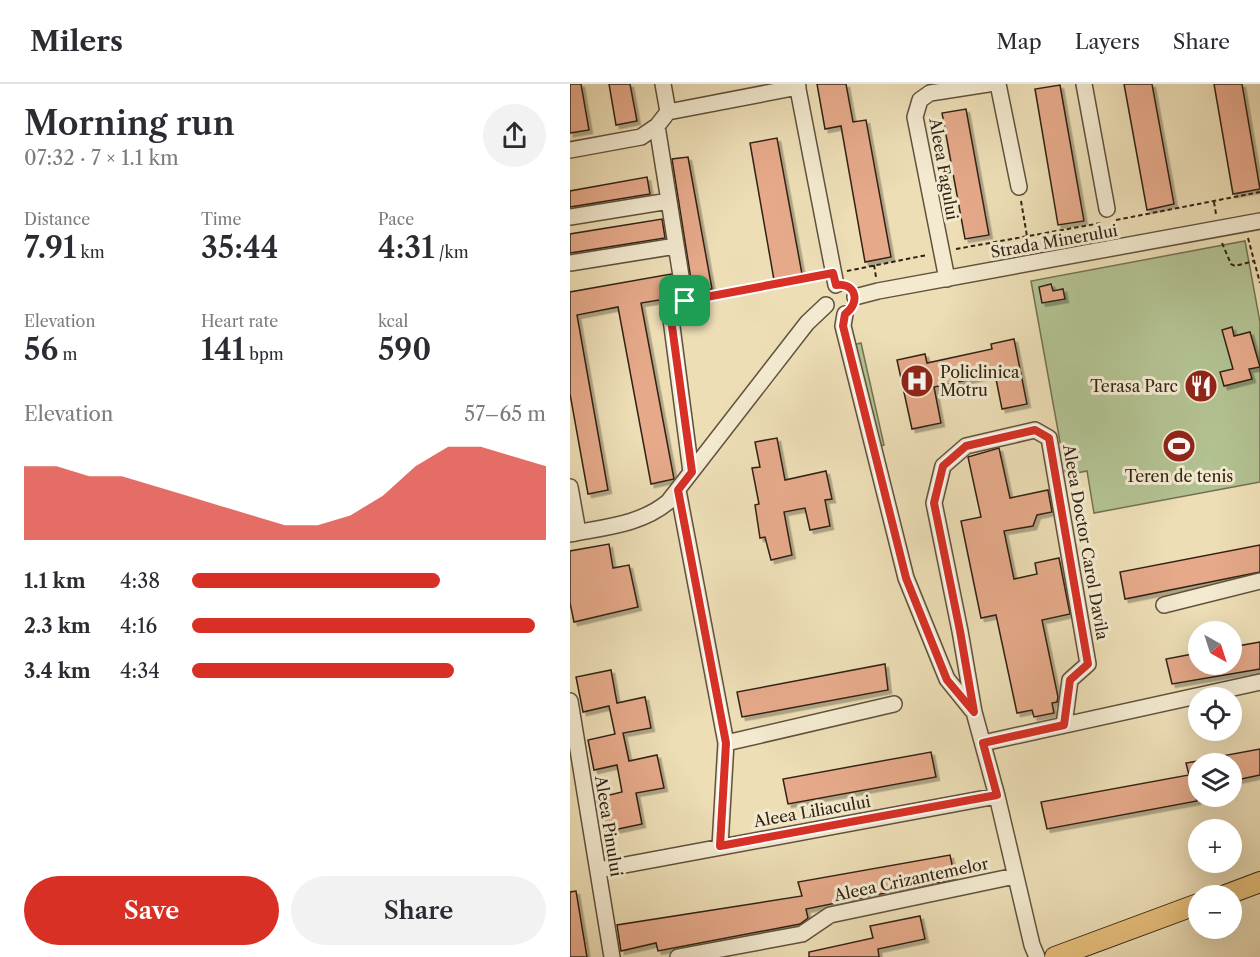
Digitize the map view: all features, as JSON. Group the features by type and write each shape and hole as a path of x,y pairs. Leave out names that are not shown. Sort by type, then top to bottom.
{"main road":[{"path":"1242,889 1260,882"},
{"path":"1054,957 1188,908"}],"street":[{"path":"663,84 668,112"},
{"name":"Aleea Fagului","path":"947,279 915,117 920,100 930,93 988,84"},
{"path":"998,84 1018,187"},
{"path":"1084,84 1107,209"},
{"path":"570,150 641,137 657,126 668,112 798,86 835,279 825,296 826,305 833,313 845,314 852,309 855,297 848,286 835,279"},
{"path":"657,126 685,301 671,319 692,472"},
{"path":"570,217 669,201"},
{"name":"Strada Minerului","path":"855,297 1260,221"},
{"path":"570,262 676,246"},
{"path":"570,487 574,533 642,518 656,512 678,490 807,324 826,305"},
{"name":"Aleea Doctor Carol Davila","path":"845,314 843,326 906,578 947,680 974,712"},
{"name":"Aleea Doctor Carol Davila","path":"1037,957 1032,945 997,795 974,712 934,503 943,466 966,446 1035,430 1049,438 1088,664 1070,680 1064,725"},
{"path":"678,490 726,743 720,846"},
{"path":"1164,605 1260,581"},
{"path":"983,743 1260,682"},
{"name":"Aleea Pinului","path":"570,701 612,957"},
{"path":"726,743 894,705"},
{"name":"Aleea Liliacului","path":"598,870 997,795"},
{"name":"Aleea Crizantemelor","path":"678,957 802,934 830,915 1016,876"}],"path":[{"path":"1018,187 1027,236"},
{"path":"685,301 835,279 942,252 1260,192"},
{"path":"1244,224 1260,283"}],"green space":[{"path":"1245,241 1260,322 1260,482 1094,513 1087,471 1066,475 1031,281"},
{"path":"861,343 884,445 878,447 853,345"}],"building":[{"path":"570,84 581,84 589,130 570,133"},
{"path":"609,84 630,84 637,121 616,125"},
{"path":"817,84 846,84 853,122 866,120 891,257 865,262 841,126 825,129"},
{"path":"1124,84 1152,84 1174,204 1147,210"},
{"path":"1214,84 1242,84 1260,189 1233,194"},
{"path":"1060,85 1084,221 1058,225 1035,89"},
{"path":"966,109 989,235 965,239 942,113"},
{"path":"777,138 802,274 774,280 750,143"},
{"path":"688,157 712,289 693,292 672,159"},
{"path":"647,177 650,194 570,207 570,191"},
{"path":"662,219 665,238 570,253 570,234"},
{"path":"671,274 674,295 670,295 671,298 641,303 674,479 651,484 618,307 577,315 608,490 588,494 570,394 570,292"},
{"path":"1051,284 1053,291 1063,289 1065,299 1042,303 1039,287"},
{"path":"1232,327 1234,336 1250,332 1260,367 1249,369 1252,379 1224,386 1220,372 1233,369 1222,330"},
{"name":"Policlinica Motru","path":"1014,339 1027,404 1002,409 995,374 934,387 941,423 912,429 897,360 925,354 927,363 992,349 991,344"},
{"path":"777,438 785,480 826,471 832,499 825,500 830,526 810,530 805,508 784,512 792,555 771,560 765,537 760,538 755,505 759,504 752,468 760,467 755,442"},
{"path":"999,448 1010,498 1048,490 1052,512 1037,515 1033,526 1004,531 1014,579 1037,574 1035,563 1059,558 1070,614 1042,620 1058,697 1057,702 1052,703 1054,713 1034,717 1032,710 1017,713 996,615 981,618 961,521 981,517 968,457"},
{"path":"609,544 613,568 629,565 638,607 574,622 570,603 570,551"},
{"path":"1260,545 1260,572 1125,599 1120,572"},
{"path":"1260,642 1260,669 1242,672 1242,645"},
{"path":"1188,655 1188,675 1225,675 1172,684 1166,659"},
{"path":"885,664 888,690 742,717 737,692"},
{"path":"611,670 617,703 645,697 651,728 623,733 629,761 657,755 664,788 636,793 642,824 604,832 597,798 622,792 617,765 594,770 588,740 615,734 609,706 583,712 576,677"},
{"path":"1260,749 1260,775 1242,779 1242,753 1238,753"},
{"path":"931,752 936,777 788,804 783,779"},
{"path":"1188,775 1188,803 1047,829 1041,802"},
{"path":"950,855 955,879 806,909 808,918 800,924 658,951 656,943 621,951 617,925 802,896 798,882"},
{"path":"576,891 587,957 570,957 570,892"},
{"path":"920,916 925,939 878,949 879,957 809,957 809,952 873,938 870,926"}],"place":[{"name":"Policlinica Motru","path":"917,381"},
{"name":"Terasa Parc","path":"1201,386"},
{"name":"Teren de tenis","path":"1179,446"}],"route":[{"path":"833,273 836,285 848,286 853,291 855,302 852,309 845,314 843,326 864,418 906,578 947,680 974,712 934,503 943,466 966,446 1035,430 1049,438 1088,664 1070,680 1064,725 983,743 997,795 720,846 726,743 678,490 692,472 671,319 685,301 833,273"}]}
